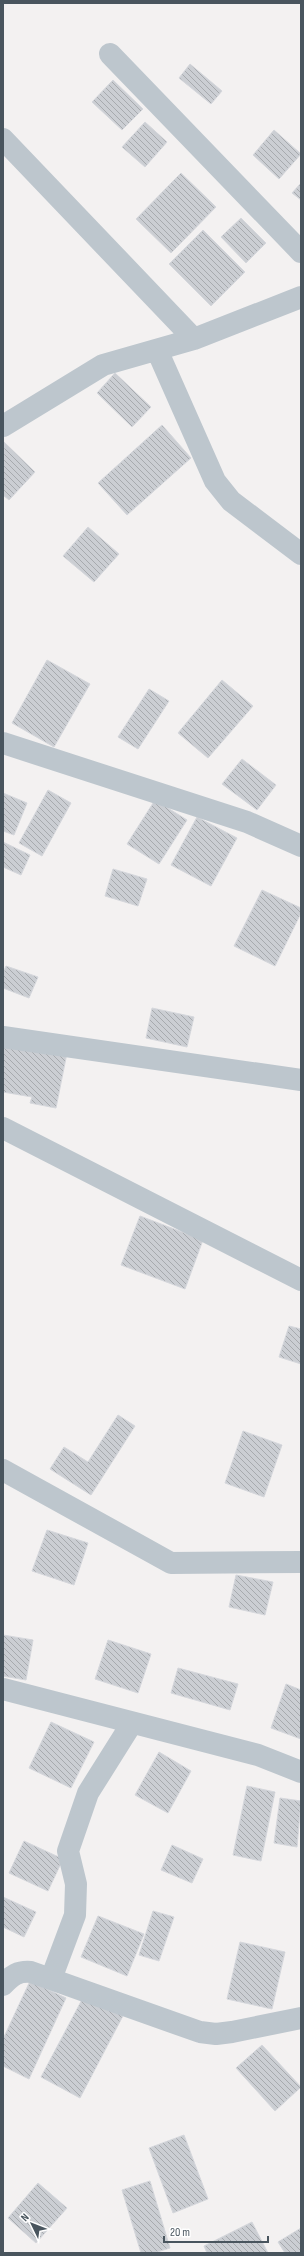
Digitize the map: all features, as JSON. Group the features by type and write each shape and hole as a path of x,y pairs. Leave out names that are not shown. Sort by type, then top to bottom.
{"street":[{"path":"110,54 301,252"},
{"path":"3,140 194,339"},
{"path":"3,426 104,365 194,339 301,297"},
{"path":"157,350 215,481 231,501 301,554"},
{"path":"3,742 246,822 301,846"},
{"path":"3,1037 301,1080"},
{"path":"3,1128 301,1280"},
{"path":"3,1470 171,1563 301,1562"},
{"path":"3,1689 258,1755 301,1772"},
{"path":"51,1979 75,1916 76,1884 68,1851 88,1793 132,1723"},
{"path":"3,1986 10,1977 21,1971 32,1972 200,2032 216,2034 301,2018"}],"building":[{"path":"190,64 222,91 211,104 179,78"},
{"path":"113,80 143,109 122,130 92,102"},
{"path":"145,122 167,142 145,167 122,147"},
{"path":"274,130 301,154 279,179 253,155"},
{"path":"181,173 216,207 171,253 136,219"},
{"path":"301,183 301,200 292,193"},
{"path":"241,218 266,243 246,263 221,237"},
{"path":"203,230 245,272 211,306 169,264"},
{"path":"115,373 151,407 132,427 97,393"},
{"path":"162,425 191,458 127,515 98,483"},
{"path":"4,442 35,472 9,500 3,495"},
{"path":"88,527 119,554 94,582 63,556"},
{"path":"47,660 90,684 54,747 12,723"},
{"path":"222,680 253,706 208,758 178,733"},
{"path":"149,689 169,701 138,749 118,737"},
{"path":"242,759 276,785 257,810 222,784"},
{"path":"48,790 71,803 42,856 19,843"},
{"path":"3,793 27,803 14,835 3,831"},
{"path":"155,800 187,820 159,864 127,844"},
{"path":"197,817 237,838 211,886 171,865"},
{"path":"3,842 30,855 21,875 3,867"},
{"path":"113,869 147,879 138,906 105,896"},
{"path":"262,890 301,908 301,913 275,966 234,946"},
{"path":"6,966 38,977 29,998 3,988 3,973"},
{"path":"152,1008 194,1017 187,1047 146,1038"},
{"path":"5,1042 67,1053 56,1108 30,1103 32,1097 3,1092 3,1053"},
{"path":"140,1216 203,1240 185,1289 121,1265"},
{"path":"289,1326 301,1329 301,1364 279,1357"},
{"path":"118,1415 135,1426 91,1495 50,1469 64,1447 88,1462"},
{"path":"243,1431 282,1445 264,1497 225,1483"},
{"path":"47,1530 88,1543 74,1585 32,1571"},
{"path":"236,1575 273,1582 265,1615 229,1607"},
{"path":"3,1635 33,1640 26,1680 3,1676"},
{"path":"108,1640 151,1654 138,1693 95,1679"},
{"path":"178,1668 238,1684 230,1710 171,1693"},
{"path":"286,1684 301,1690 301,1739 271,1728"},
{"path":"51,1722 94,1742 71,1788 29,1768"},
{"path":"159,1752 191,1771 168,1813 135,1795"},
{"path":"247,1786 275,1792 261,1861 233,1855"},
{"path":"280,1798 301,1801 297,1847 274,1843"},
{"path":"24,1841 63,1859 48,1891 9,1873"},
{"path":"172,1845 203,1859 192,1883 161,1870"},
{"path":"3,1897 36,1912 24,1937 3,1927"},
{"path":"153,1911 174,1917 159,1961 139,1955"},
{"path":"98,1916 144,1934 127,1976 81,1957"},
{"path":"240,1942 285,1952 272,2009 227,1999"},
{"path":"30,1981 66,1998 29,2079 3,2066 3,2039"},
{"path":"86,1992 125,2012 80,2098 41,2077"},
{"path":"262,2045 301,2087 275,2111 236,2068"},
{"path":"184,2135 208,2199 173,2213 149,2148"},
{"path":"150,2181 170,2248 154,2253 141,2253 122,2190"},
{"path":"38,2183 67,2208 36,2243 8,2218"},
{"path":"252,2222 268,2253 207,2253 204,2246"},
{"path":"301,2228 301,2253 285,2253 278,2242"}]}
